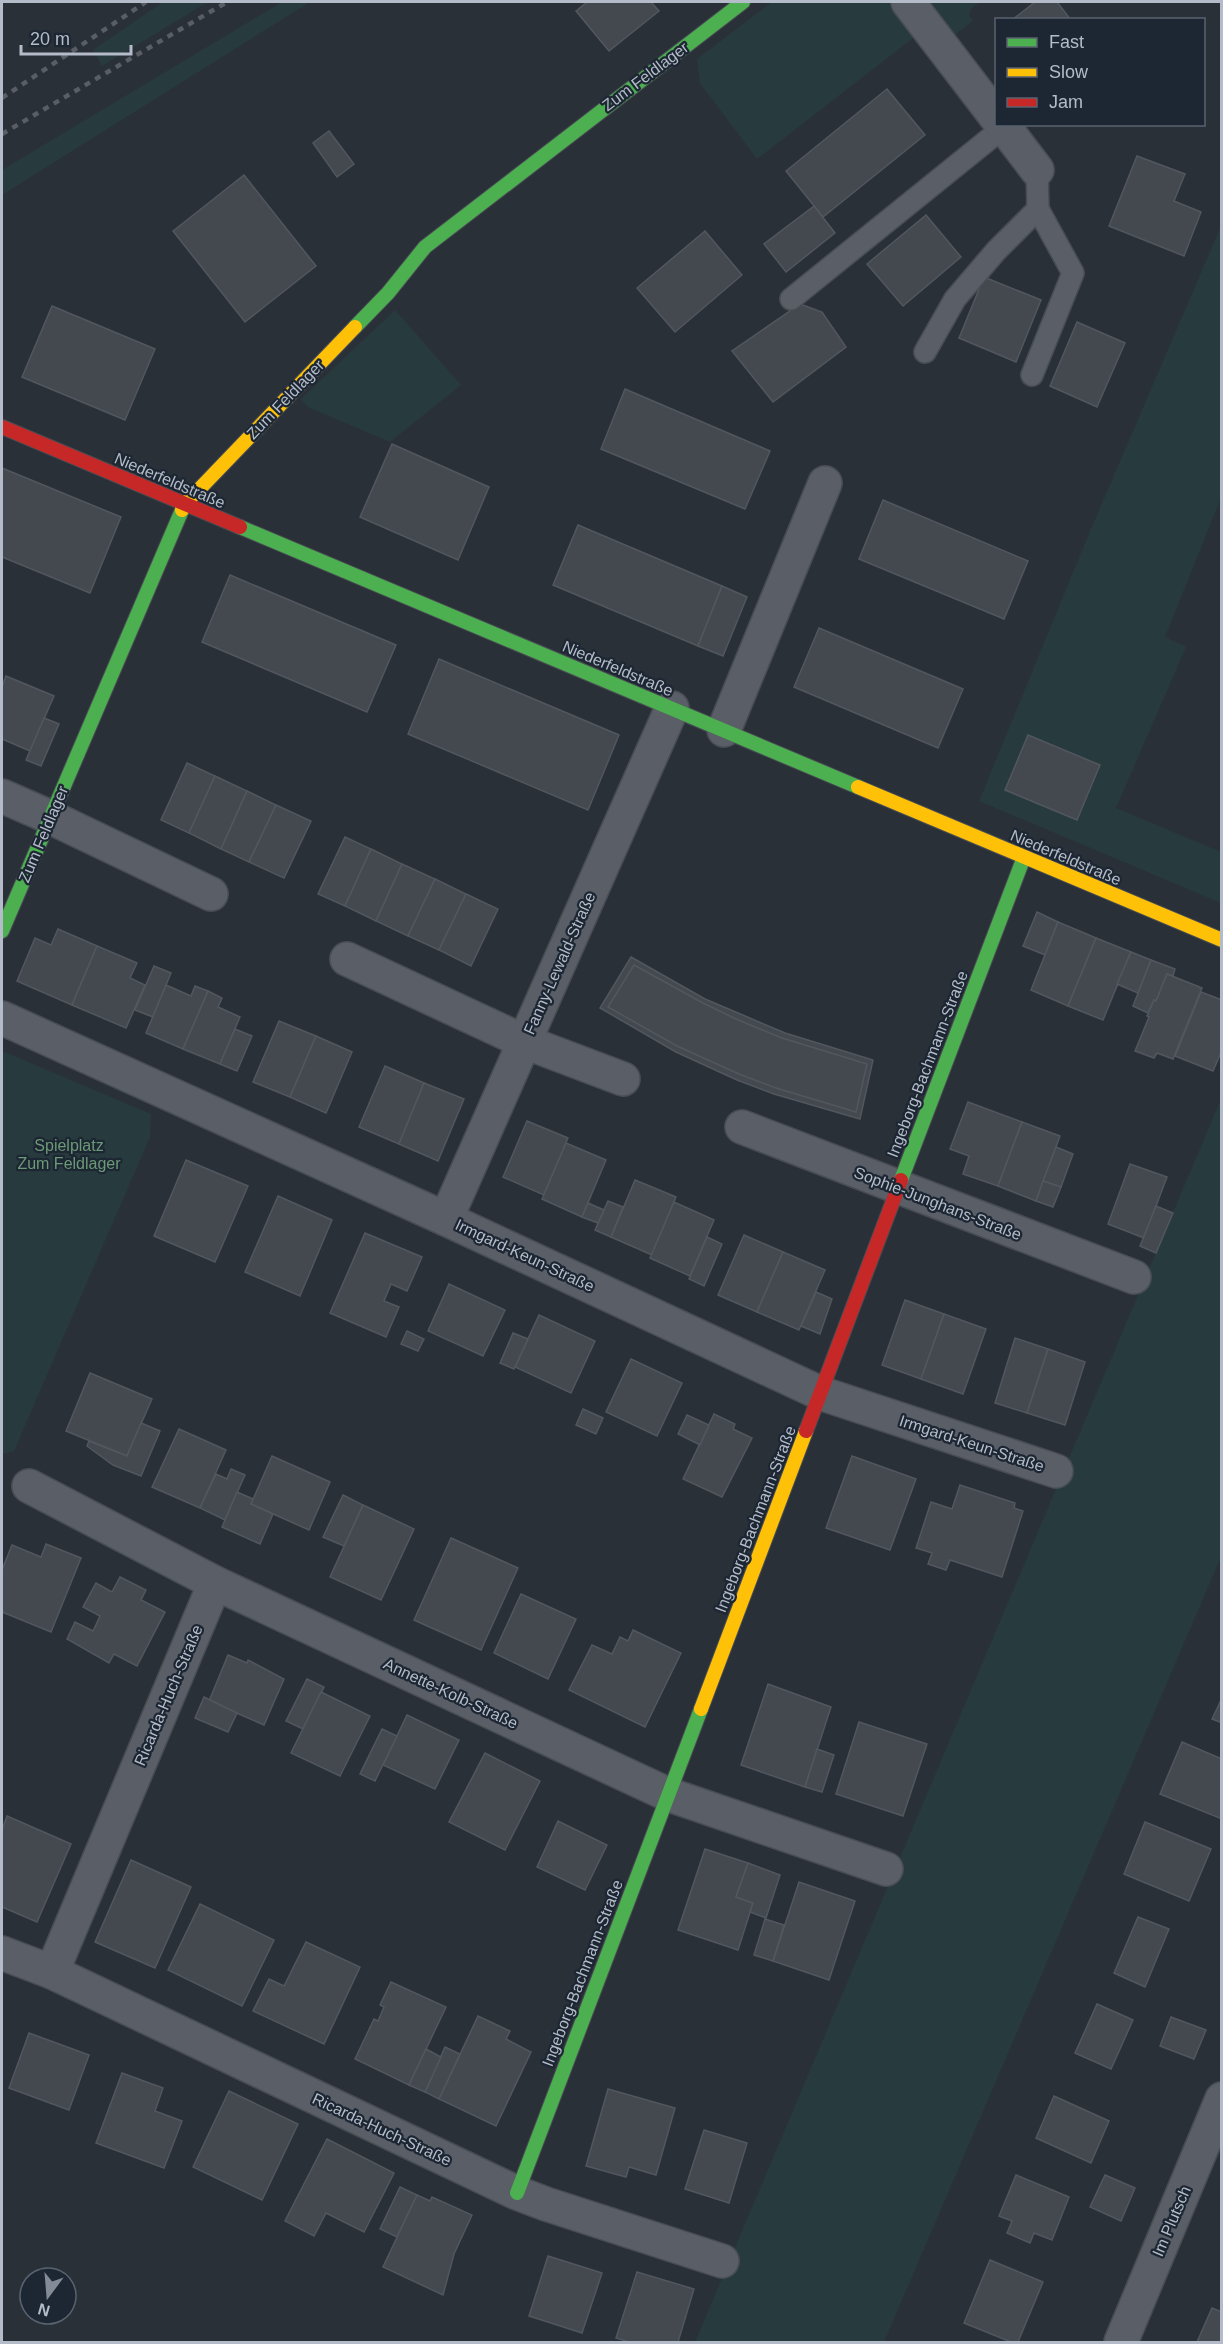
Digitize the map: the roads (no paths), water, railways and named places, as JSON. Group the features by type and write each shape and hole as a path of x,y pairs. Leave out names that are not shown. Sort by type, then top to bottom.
{"street":[{"name":"Zum Feldlager","path":"2,931 185,504 388,293 425,247 743,2"},
{"path":"908,2 995,115"},
{"path":"1003,126 1037,170"},
{"name":"Niederfeldstraße","path":"2,428 1221,940"},
{"path":"724,730 825,483"},
{"name":"Fanny-Lewald-Straße","path":"446,1219 672,708"},
{"path":"2,796 211,894"},
{"name":"Ingeborg-Bachmann-Straße","path":"517,2193 1024,856"},
{"path":"347,959 525,1042 623,1079"},
{"name":"Irmgard-Keun-Straße","path":"2,1018 446,1219 820,1393 1056,1471"},
{"name":"Sophie-Junghans-Straße","path":"742,1127 1134,1277"},
{"name":"Annette-Kolb-Straße","path":"29,1486 215,1583 667,1794 886,1869"},
{"name":"Ricarda-Huch-Straße","path":"52,1972 215,1583"},
{"name":"Ricarda-Huch-Straße","path":"2,1953 52,1972 517,2193 722,2261"},
{"name":"Im Plutsch","path":"1121,2343 1221,2099"}],"lane":[{"path":"792,298 997,126"},
{"path":"1032,375 1073,273 1038,209 1037,170"},
{"path":"925,352 955,299 996,251 1038,209"}],"railway":[{"path":"2,98 146,2"},
{"path":"2,134 227,2"}],"park label":[{"name":"Spielplatz Zum Feldlager","path":"69,1154"}]}
